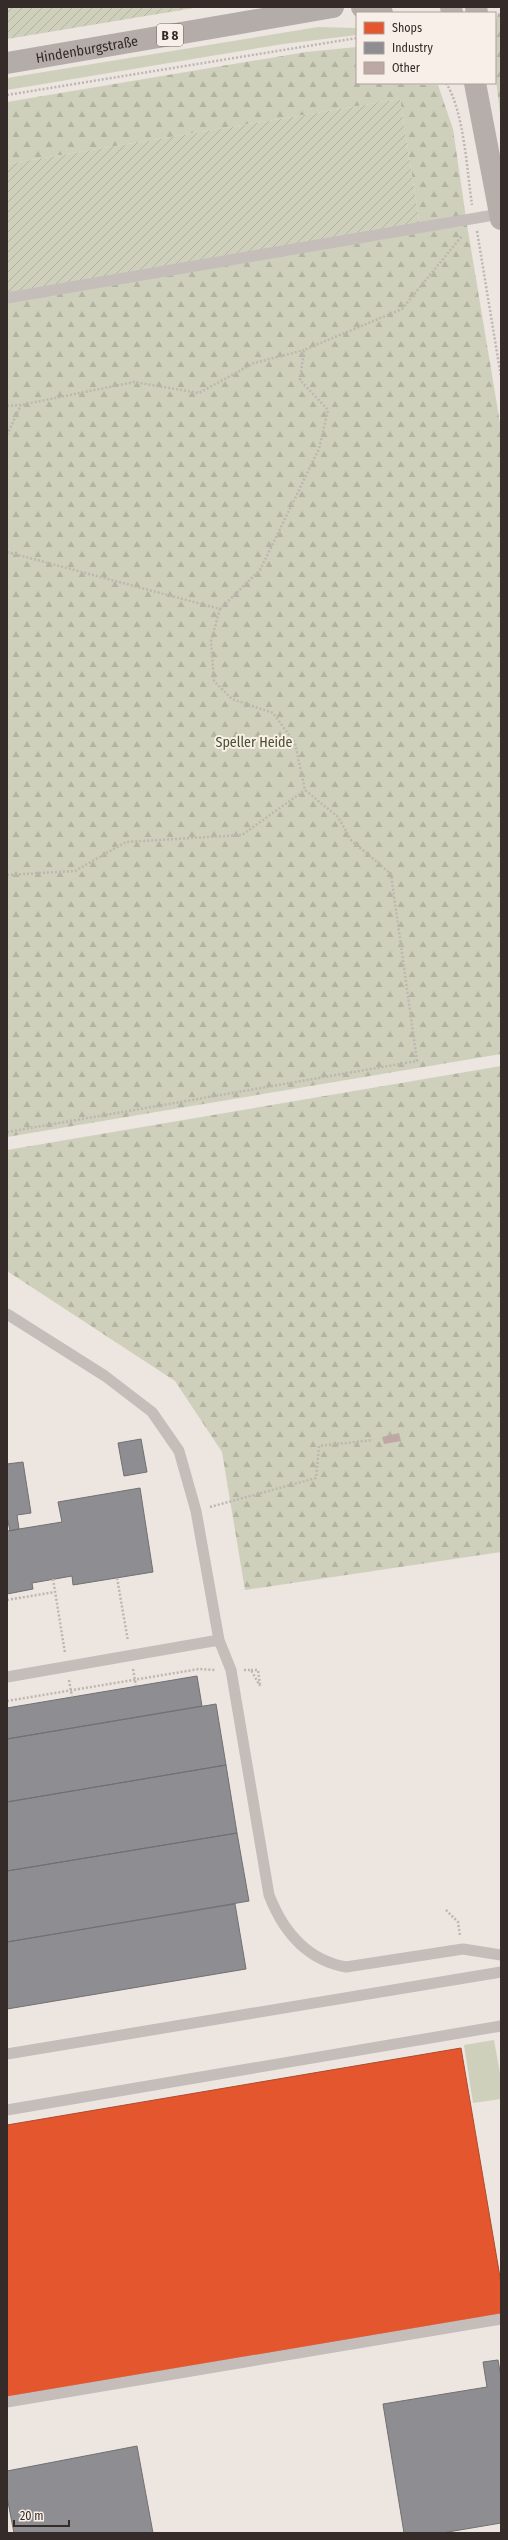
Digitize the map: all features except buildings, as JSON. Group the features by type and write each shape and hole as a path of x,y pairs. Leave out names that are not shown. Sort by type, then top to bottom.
{"main road":[{"name":"Hindenburgstraße","path":"7,62 333,7"},
{"path":"362,7 379,12"}],"street":[{"path":"475,84 501,217"}],"lane":[{"path":"7,298 475,220 501,217"},
{"path":"7,1314 105,1376 152,1412 179,1451 196,1511 219,1640 231,1670 270,1895 284,1927 296,1941 329,1964 346,1967 463,1949 501,1955"},
{"path":"7,1677 67,1668 219,1640"},
{"path":"7,2054 501,1972"},
{"path":"7,2110 501,2026"},
{"path":"7,2402 501,2319"}],"path":[{"path":"7,95 356,38"},
{"path":"447,84 453,94 457,110 501,376"},
{"path":"7,406 21,405 134,382 199,393 254,363 304,350 402,309 475,220"},
{"path":"7,1132 417,1061 391,874 351,840 338,817 305,790 295,743 272,713 232,699 214,681 211,641 220,609 260,570 319,449 328,410 300,380 304,350"},
{"path":"7,435 21,405"},
{"path":"7,552 220,609"},
{"path":"7,875 75,871 126,842 242,835 305,790"},
{"path":"196,1511 316,1478 319,1446 373,1440"},
{"path":"117,1578 136,1686"},
{"path":"52,1579 72,1697"},
{"path":"7,1600 55,1592"},
{"path":"7,1701 71,1692 198,1669 258,1670 260,1686 251,1670"}],"green space":[{"path":"7,7 200,7 7,39"},
{"path":"498,13 501,14 501,123 496,82 496,21"},
{"path":"318,27 356,28 356,35 283,44 7,90 7,78"},
{"path":"356,47 356,84 438,85 453,129 466,218 420,226 400,99 7,164 7,102 306,52"},
{"path":"400,99 420,226 7,295 7,164"},
{"name":"Speller Heide","path":"467,225 501,429 501,1054 7,1137 7,302"},
{"path":"501,1066 501,1552 245,1590 222,1452 175,1381 7,1271 7,1150"},
{"path":"494,2040 501,2079 501,2099 473,2103 464,2045"}]}
